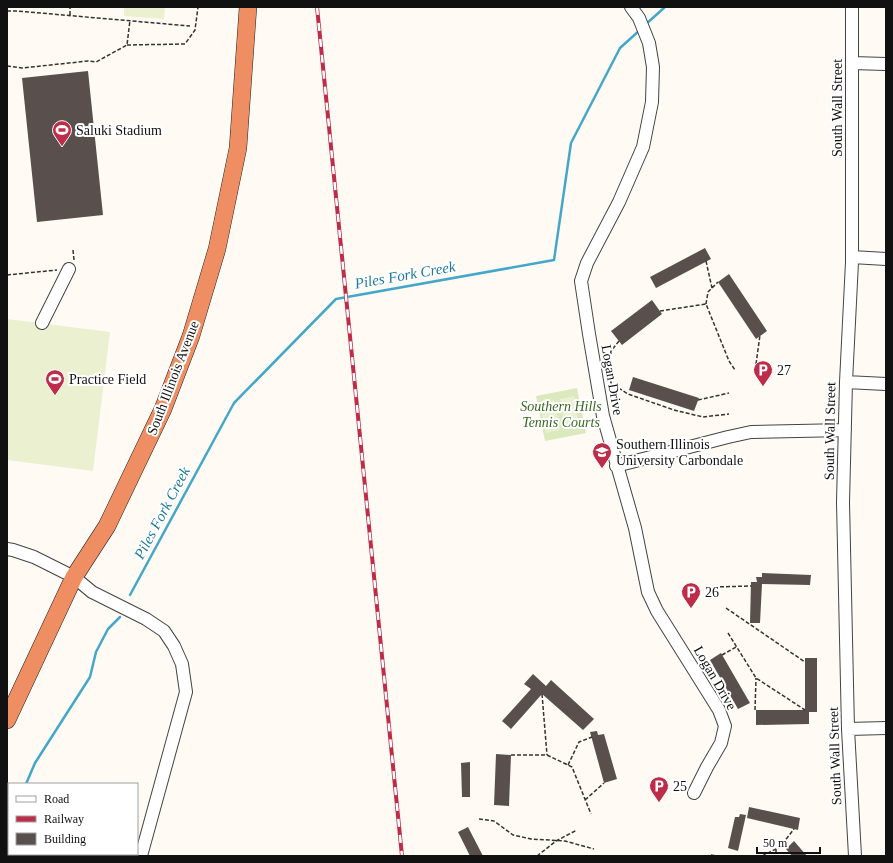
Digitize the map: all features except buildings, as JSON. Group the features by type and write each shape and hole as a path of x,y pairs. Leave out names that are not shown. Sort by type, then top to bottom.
{"highway":[{"name":"South Illinois Avenue","path":"7,720 74,577 107,526 163,408 193,329 217,249 238,148 248,7"}],"street":[{"name":"Logan Drive","path":"631,7 649,42 653,67 652,102 643,147 620,202 587,263 581,281 603,416 616,466 635,528 648,592 657,611 719,710 725,726 722,743 707,767 694,794"},
{"name":"South Wall Street","path":"852,7 852,257 846,382 843,502 848,729 855,856"},
{"path":"852,63 886,64"},
{"path":"852,257 886,259"},
{"path":"42,323 69,269"},
{"path":"846,382 886,384"},
{"path":"616,466 751,432 845,430"},
{"path":"7,549 34,557 74,577 92,592 146,619 164,631 174,646 182,664 186,692 141,856"},
{"path":"848,729 886,728"}],"path":[{"path":"70,7 70,15"},
{"path":"7,66 22,68 88,61 96,62 127,45 185,44 195,30 198,7"},
{"path":"7,11 190,26"},
{"path":"127,45 130,20"},
{"path":"7,275 75,268 73,250"},
{"path":"706,261 712,288"},
{"path":"718,282 708,292 706,304 729,361 735,370"},
{"path":"660,311 706,304"},
{"path":"756,364 760,335"},
{"path":"619,341 611,351 609,371 611,383 628,394 674,410 703,417 729,414"},
{"path":"698,400 729,393"},
{"path":"714,587 751,586"},
{"path":"726,608 804,662"},
{"path":"728,633 756,678 805,710"},
{"path":"722,655 736,647"},
{"path":"755,710 756,678"},
{"path":"542,694 547,755"},
{"path":"568,765 579,742 592,737"},
{"path":"511,755 547,755 572,767 591,814"},
{"path":"585,800 604,783"},
{"path":"479,819 494,822 513,835 531,839 565,841 594,849"},
{"path":"762,856 780,847 794,829"},
{"path":"537,856 556,841 577,830"},
{"path":"776,849 776,856"},
{"path":"711,854 717,856"}],"green space":[{"path":"124,7 165,7 164,19 124,16"},
{"name":"Practice Field","path":"7,319 110,332 93,471 7,460"},
{"name":"Southern Hills Tennis Courts","path":"577,388 586,433 545,441 536,396"},
{"path":"574,396 579,426 565,429 560,399"},
{"path":"554,400 560,430 546,433 540,403"}],"waterway":[{"name":"Piles Fork Creek","path":"645,25 665,7"},
{"name":"Piles Fork Creek","path":"130,595 234,403 336,299 554,260 571,143 620,48 640,30"},
{"name":"Piles Fork Creek","path":"26,783 35,763 90,677 96,652 108,629 120,617"}],"railway":[{"path":"317,7 402,856"}],"place":[{"name":"Saluki Stadium","path":"62,147"},
{"name":"27","path":"763,387"},
{"name":"Practice Field","path":"55,396"},
{"name":"Southern Illinois University Carbondale","path":"602,469"},
{"name":"26","path":"691,609"},
{"name":"25","path":"659,803"}]}
